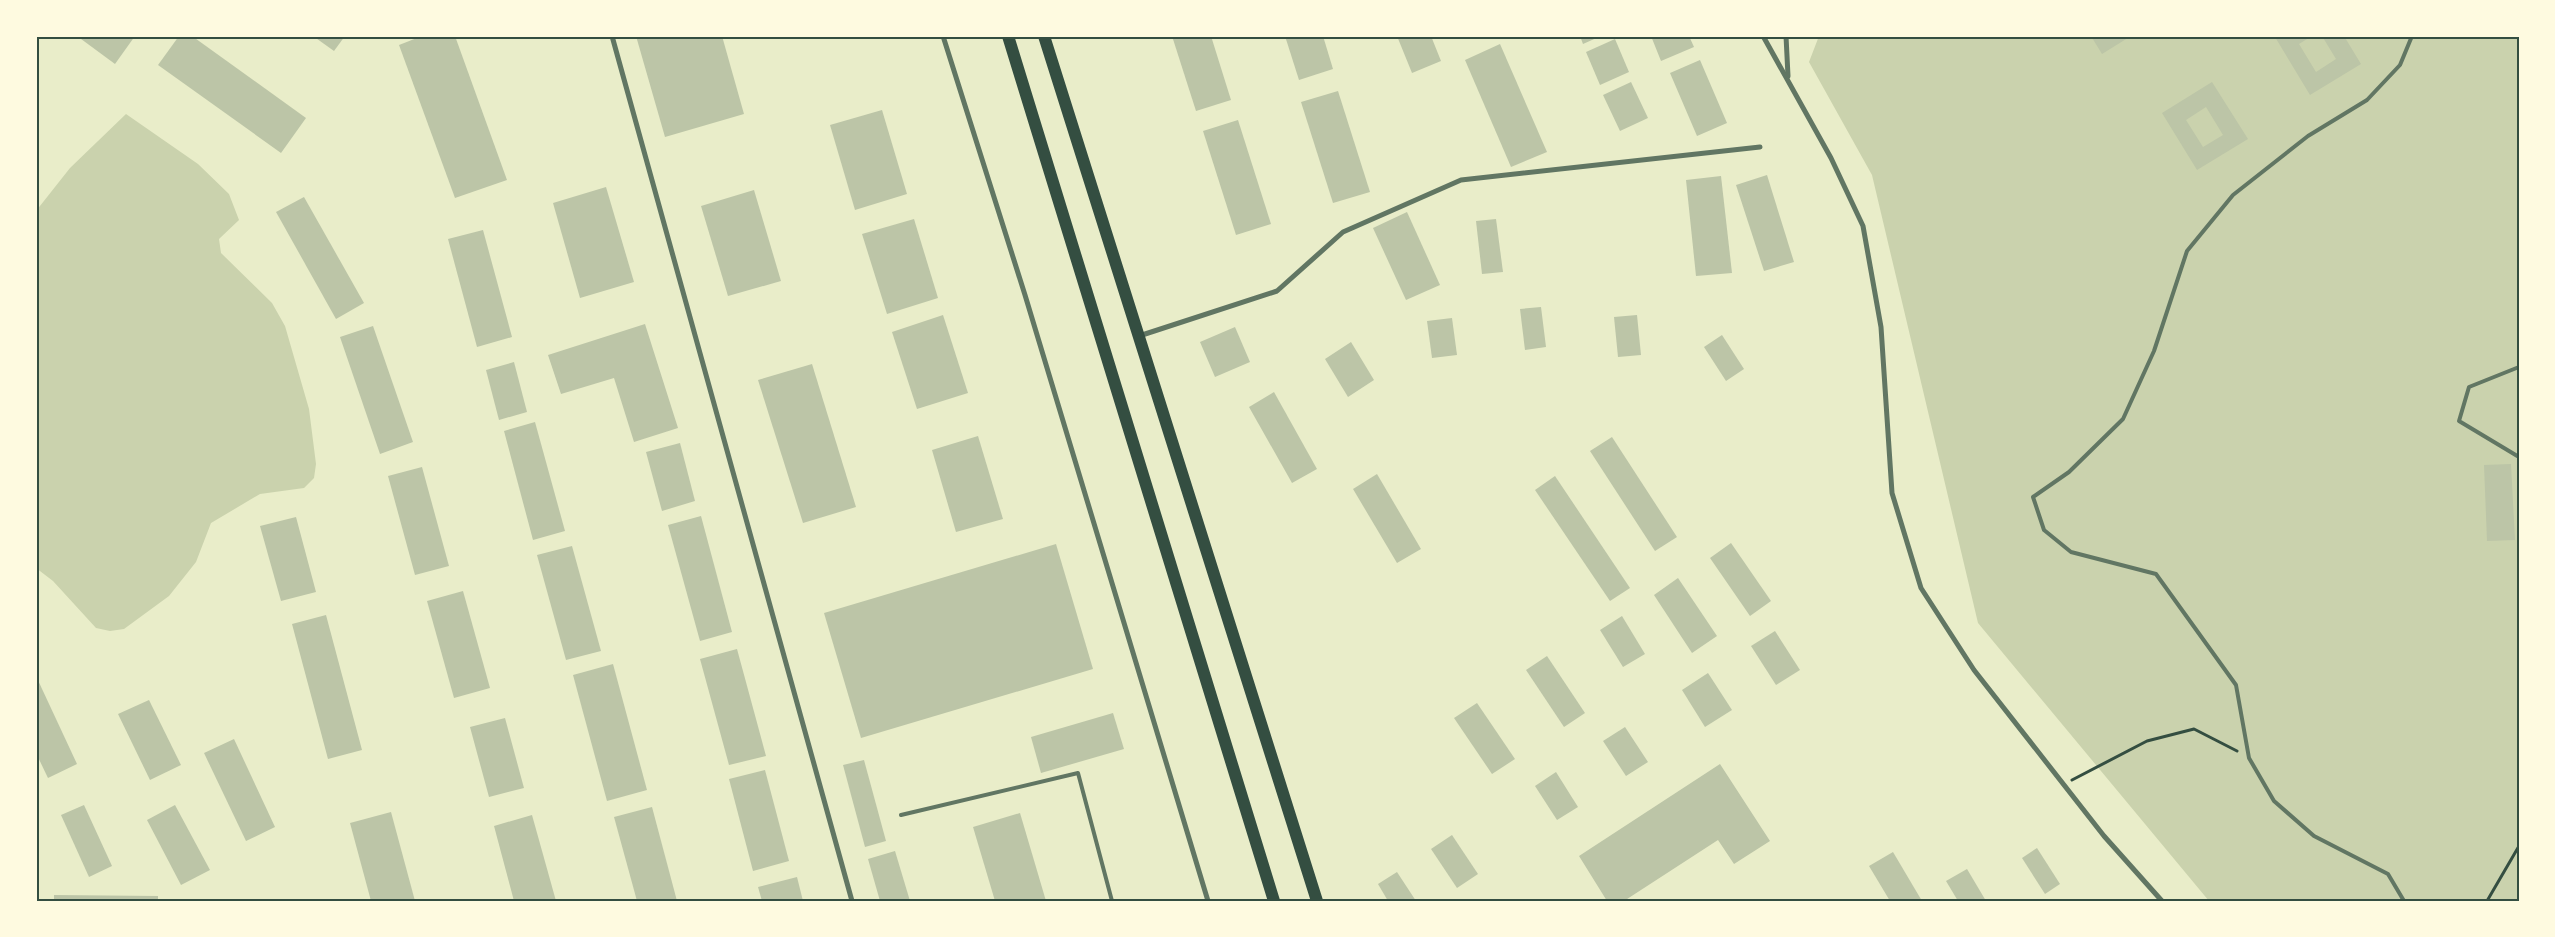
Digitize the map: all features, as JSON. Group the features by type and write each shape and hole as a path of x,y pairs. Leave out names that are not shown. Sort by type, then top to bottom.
{"main road":[{"path":"1008,36 1274,901"},
{"path":"1044,36 1317,901"}],"street":[{"path":"612,36 852,901"},
{"path":"943,36 1028,304 1208,901"},
{"path":"1763,36 1788,77 1831,158 1863,226 1882,327 1892,493 1921,588 1974,670 2104,836 2162,901"},
{"path":"1786,36 1788,77"},
{"path":"1139,336 1277,291 1343,232 1461,180 1760,147"}],"lane":[{"path":"2404,901 2388,874 2314,836 2274,801 2249,758 2236,685 2156,574 2071,552 2044,530 2032,498 2069,472 2123,419 2154,350 2187,251 2192,244 2233,195 2308,136 2367,100 2400,65 2412,36"},
{"path":"2519,368 2469,388 2458,421 2519,457"},
{"path":"902,815 1078,773 1112,901"}],"path":[{"path":"2064,784 2147,741 2194,729 2249,758"},
{"path":"2487,901 2519,846"}],"green space":[{"path":"1819,36 2519,36 2519,901 2209,901 1978,623 1872,175 1809,62"},
{"path":"126,114 198,164 229,194 239,220 219,239 221,253 272,303 285,326 309,409 316,464 314,478 304,488 260,494 211,523 196,562 169,596 124,629 110,631 96,628 53,581 36,568 36,211 70,168"}],"building":[{"path":"77,36 135,36 115,64"},
{"path":"179,36 192,36 306,118 281,153 158,65"},
{"path":"313,36 345,36 334,51"},
{"path":"422,36 455,36 507,180 455,198 399,45"},
{"path":"636,36 722,36 744,114 665,137"},
{"path":"1172,36 1211,36 1231,100 1196,111"},
{"path":"1285,36 1323,36 1333,69 1299,80"},
{"path":"1397,36 1431,36 1441,61 1412,73"},
{"path":"1580,36 1601,36 1583,44"},
{"path":"1651,36 1689,36 1694,47 1661,61"},
{"path":"2091,36 2131,36 2102,54"},
{"path":"2312,36 2299,44 2316,72 2336,59 2322,36 2344,36 2361,64 2310,95 2275,37"},
{"path":"1615,39 1629,72 1600,85 1586,52"},
{"path":"1500,44 1547,152 1511,167 1465,60"},
{"path":"1700,60 1727,123 1697,136 1670,73"},
{"path":"1631,82 1648,118 1620,131 1603,95"},
{"path":"2212,82 2248,139 2197,170 2162,113","holes":["2206,107 2223,135 2203,147 2186,120"]},
{"path":"1338,91 1370,192 1333,203 1301,102"},
{"path":"882,110 907,194 855,210 830,125"},
{"path":"1238,120 1271,224 1236,235 1203,131"},
{"path":"1767,175 1794,262 1764,271 1736,185"},
{"path":"1721,176 1732,273 1696,276 1686,180"},
{"path":"606,187 634,282 580,298 553,203"},
{"path":"754,190 781,281 728,296 701,206"},
{"path":"304,197 364,303 336,319 276,212"},
{"path":"1407,212 1440,285 1406,300 1373,228"},
{"path":"914,219 938,298 887,314 862,234"},
{"path":"1496,219 1503,272 1482,274 1476,221"},
{"path":"483,230 512,337 477,347 448,239"},
{"path":"1541,307 1546,347 1525,350 1520,309"},
{"path":"943,315 968,393 917,409 892,332"},
{"path":"1637,315 1641,355 1618,357 1614,317"},
{"path":"1452,318 1457,355 1432,358 1427,321"},
{"path":"645,324 678,428 634,442 614,378 561,394 548,355"},
{"path":"373,326 413,442 380,454 340,337"},
{"path":"1235,327 1250,362 1215,377 1200,342"},
{"path":"1722,335 1744,369 1726,381 1704,347"},
{"path":"1351,342 1374,380 1348,397 1325,359"},
{"path":"514,362 527,412 499,420 486,370"},
{"path":"812,364 856,507 803,523 758,380"},
{"path":"1274,392 1317,469 1292,483 1249,407"},
{"path":"535,422 565,531 533,540 504,431"},
{"path":"978,436 1003,519 956,532 932,450"},
{"path":"1612,437 1677,537 1655,551 1590,451"},
{"path":"680,443 695,501 662,511 646,452"},
{"path":"2511,464 2515,540 2487,541 2484,465"},
{"path":"422,467 449,566 415,575 388,476"},
{"path":"1377,474 1421,549 1397,563 1353,489"},
{"path":"1555,476 1630,588 1610,601 1535,490"},
{"path":"701,516 732,632 700,641 668,525"},
{"path":"296,517 316,592 281,601 260,526"},
{"path":"1731,543 1771,601 1750,616 1710,558"},
{"path":"1056,544 1093,669 861,738 824,613"},
{"path":"572,546 601,651 566,660 537,555"},
{"path":"1678,578 1717,636 1692,653 1654,595"},
{"path":"463,591 490,688 454,698 427,601"},
{"path":"326,615 362,750 328,759 292,624"},
{"path":"1622,616 1645,654 1623,667 1600,630"},
{"path":"1775,631 1800,670 1776,685 1751,646"},
{"path":"737,649 766,756 729,765 700,659"},
{"path":"1547,656 1585,713 1564,727 1526,670"},
{"path":"613,664 647,790 607,801 573,675"},
{"path":"1708,673 1732,710 1705,727 1682,690"},
{"path":"36,676 77,764 48,778 36,753"},
{"path":"149,700 181,765 150,780 118,714"},
{"path":"1477,703 1515,759 1492,774 1454,718"},
{"path":"1113,713 1124,749 1041,773 1031,737"},
{"path":"505,718 524,788 489,797 470,727"},
{"path":"1625,727 1648,762 1626,776 1603,741"},
{"path":"234,739 275,827 246,841 204,753"},
{"path":"864,760 886,841 865,847 843,765"},
{"path":"1720,764 1770,841 1734,864 1718,840 1624,901 1607,901 1579,856"},
{"path":"765,770 789,861 753,871 729,779"},
{"path":"1556,772 1578,807 1557,820 1535,786"},
{"path":"84,805 112,866 89,877 61,815"},
{"path":"175,805 210,870 181,885 147,820"},
{"path":"652,807 677,901 637,901 614,817"},
{"path":"391,812 415,901 371,901 350,823"},
{"path":"1020,813 1046,901 995,901 973,827"},
{"path":"532,815 556,901 514,901 494,826"},
{"path":"1452,835 1478,874 1457,888 1431,849"},
{"path":"2037,848 2060,884 2045,894 2022,858"},
{"path":"895,851 910,901 880,901 868,859"},
{"path":"1893,852 1922,901 1890,901 1869,866"},
{"path":"1967,869 1986,901 1958,901 1946,881"},
{"path":"1397,872 1416,901 1388,901 1378,884"},
{"path":"797,877 803,901 762,901 758,887"},
{"path":"54,895 158,896 158,901 54,901"}]}
